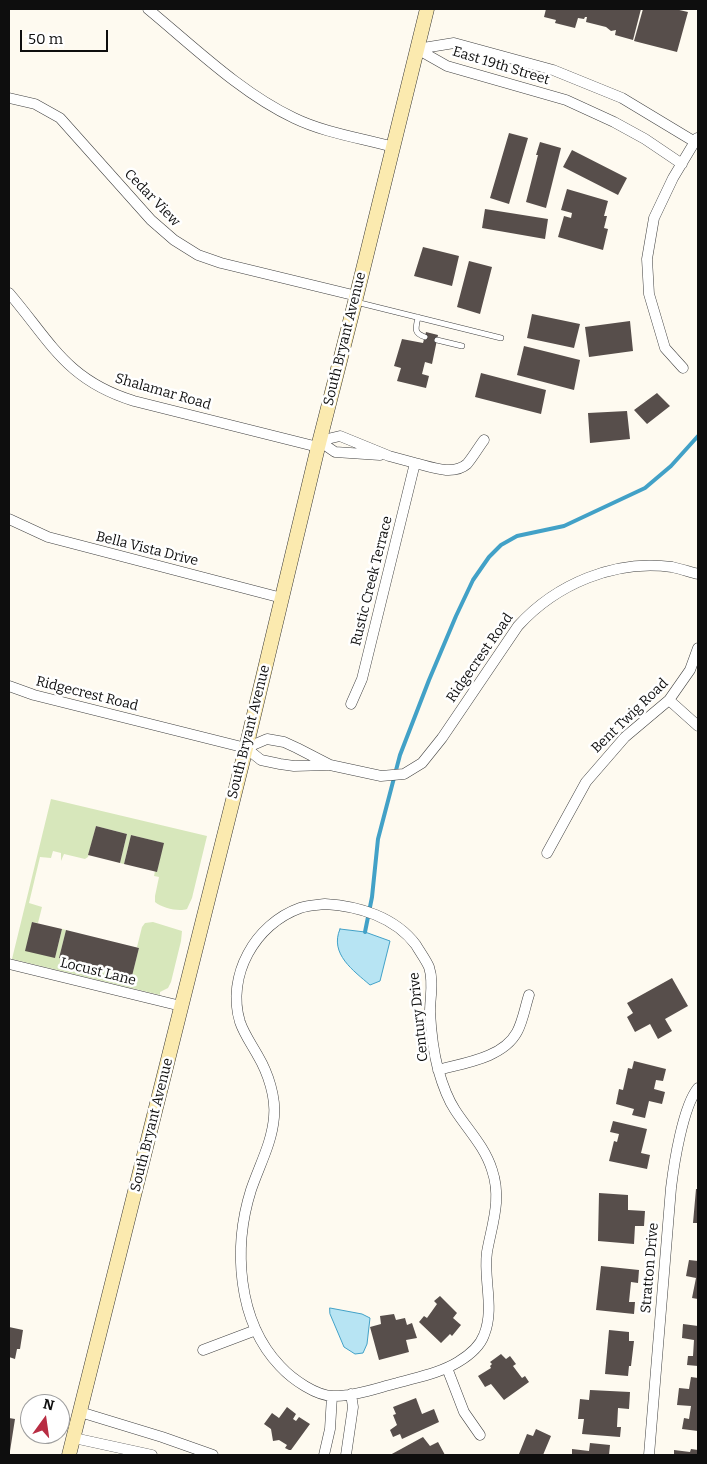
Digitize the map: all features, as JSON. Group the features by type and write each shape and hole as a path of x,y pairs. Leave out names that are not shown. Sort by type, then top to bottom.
{"street":[{"path":"148,9 273,108 312,125 393,147"},
{"name":"South Bryant Avenue","path":"69,1455 246,748 318,444 356,299 427,9"},
{"name":"East 19th Street","path":"417,49 454,43 553,70 622,98 696,139"},
{"name":"East 19th Street","path":"417,49 447,66 566,100 614,122 645,139 682,164"},
{"name":"Cedar View","path":"9,98 35,104 60,118 151,220 184,247 215,261 356,299"},
{"path":"683,368 665,348 649,294 646,262 654,218 696,139"},
{"name":"Shalamar Road","path":"9,292 66,364 90,382 109,392 134,401 318,444"},
{"path":"318,444 340,436 389,456 439,469 454,470 466,464 484,440"},
{"path":"318,444 335,452 389,456"},
{"name":"Rustic Creek Terrace","path":"351,704 362,679 416,463"},
{"name":"Bella Vista Drive","path":"9,519 48,537 282,598"},
{"name":"Ridgecrest Road","path":"9,686 34,695 246,748 261,760 294,766 330,765 381,776 404,774 422,763 442,738 518,626 531,611 557,592 595,574 627,568 672,568 698,574"},
{"name":"Bent Twig Road","path":"547,853 586,782 599,765 626,737 669,700 690,670 698,648"},
{"path":"669,700 698,726"},
{"name":"Ridgecrest Road","path":"246,748 266,739 284,742 330,765"},
{"name":"Century Drive","path":"325,904 361,910 381,916 399,927 414,942 428,966 431,979 432,1038 438,1070 447,1096 490,1163 497,1188 495,1219 487,1252 489,1301 484,1336 470,1354 447,1368 350,1394 332,1396 310,1388 289,1376 274,1359 256,1330 243,1280 240,1261 241,1241 247,1202 273,1129 275,1107 266,1072 239,1020 238,986 244,961 250,948 260,935 285,916 300,908 325,904"},
{"name":"Locust Lane","path":"9,964 181,1006"},
{"path":"438,1070 478,1060 505,1046 517,1032 529,995"},
{"name":"Stratton Drive","path":"649,1455 671,1188 685,1119 693,1094 698,1088"},
{"path":"203,1350 256,1330"},
{"path":"447,1368 464,1412 480,1435"},
{"path":"346,1455 353,1407 350,1394"},
{"path":"324,1455 330,1429 332,1396"},
{"path":"80,1412 213,1455"},
{"path":"74,1438 152,1455"}],"lane":[{"path":"356,299 502,338"},
{"path":"418,317 416,332 418,335 425,337"},
{"path":"437,340 462,346"}],"green space":[{"path":"51,799 207,836 192,898 187,909 184,910 166,908 155,902 159,877 154,876 155,871 157,872 163,843 131,835 124,864 120,863 127,834 96,826 88,857 85,859 64,854 61,861 61,853 53,851 51,858 40,857 29,903 42,907 38,923 32,922 55,958 62,929 66,930 59,958 132,976 139,948 137,947 142,927 145,923 153,922 182,931 171,982 168,988 160,992 160,995 12,959"}],"water":[{"path":"340,929 365,932 390,941 380,981 370,985 345,961 340,954 338,946 337,938"},
{"path":"330,1308 362,1314 370,1318 367,1344 363,1353 355,1354 344,1347 330,1314"}],"building":[{"path":"546,9 641,9 633,40 615,35 616,30 611,31 606,27 586,22 587,17 584,19 578,18 575,28 555,23 556,20 544,17"},
{"path":"643,9 675,9 688,12 677,52 634,41"},
{"path":"509,133 528,138 509,204 490,198"},
{"path":"540,142 561,148 546,208 526,202"},
{"path":"572,150 627,178 618,195 563,167"},
{"path":"567,189 608,201 604,216 607,216 604,228 608,229 603,250 558,237 564,216 571,218 572,213 561,210"},
{"path":"485,209 548,219 545,239 482,228"},
{"path":"423,247 459,256 452,286 414,276"},
{"path":"469,261 492,267 480,314 457,307"},
{"path":"532,314 580,324 574,348 527,338"},
{"path":"630,321 633,351 589,357 585,327"},
{"path":"426,332 438,335 432,364 425,362 422,374 429,376 426,388 397,381 401,368 394,366 402,339 423,343"},
{"path":"524,346 580,360 574,390 517,375"},
{"path":"481,373 546,390 541,414 475,397"},
{"path":"657,393 670,406 647,424 634,410"},
{"path":"627,411 630,439 590,443 588,413"},
{"path":"96,826 127,834 120,863 88,855"},
{"path":"131,835 164,843 157,872 124,864"},
{"path":"32,922 62,929 55,958 25,951"},
{"path":"66,930 139,948 132,976 59,958"},
{"path":"672,978 688,1006 665,1019 672,1031 658,1039 650,1024 635,1032 627,1017 633,1013 627,1003"},
{"path":"634,1061 666,1069 663,1081 656,1080 654,1089 665,1092 662,1104 649,1101 645,1118 632,1115 634,1109 616,1104 619,1089 623,1090 628,1068 632,1069"},
{"path":"613,1121 647,1129 641,1153 650,1155 647,1169 609,1161 614,1141 617,1142 619,1134 610,1132"},
{"path":"696,1189 698,1189 698,1223 693,1223"},
{"path":"599,1193 628,1195 628,1210 645,1211 644,1226 635,1226 634,1244 598,1241"},
{"path":"689,1260 698,1261 698,1299 692,1298 696,1278 686,1276"},
{"path":"601,1266 639,1270 638,1283 631,1282 629,1302 635,1302 634,1314 596,1310"},
{"path":"440,1296 457,1313 453,1318 461,1325 452,1336 450,1334 441,1343 419,1322 424,1316 427,1318 437,1304 434,1301"},
{"path":"394,1314 396,1320 405,1318 407,1325 412,1323 417,1338 406,1340 409,1352 379,1360 370,1327 381,1324 380,1316"},
{"path":"683,1324 698,1326 698,1366 687,1365 688,1356 693,1356 694,1340 682,1338"},
{"path":"9,1327 23,1330 20,1349 17,1349 15,1359 9,1357"},
{"path":"609,1330 629,1332 629,1341 634,1341 628,1376 605,1374"},
{"path":"501,1354 506,1359 510,1356 516,1364 513,1366 522,1378 525,1376 529,1382 504,1400 491,1384 485,1387 478,1376 491,1368 492,1364 490,1362"},
{"path":"691,1377 698,1378 698,1431 682,1429 684,1418 689,1419 691,1406 677,1405 679,1388 689,1389"},
{"path":"590,1390 630,1392 629,1409 618,1408 617,1427 621,1427 620,1437 582,1434 584,1419 578,1419 580,1399 589,1400"},
{"path":"416,1398 422,1414 434,1409 439,1422 402,1439 400,1434 393,1437 390,1430 397,1425 393,1415 396,1414 393,1407"},
{"path":"287,1407 296,1414 293,1419 296,1421 299,1417 310,1424 291,1450 285,1448 287,1445 279,1440 273,1441 271,1429 264,1424 272,1413 279,1418"},
{"path":"9,1418 15,1419 10,1451 9,1451"},
{"path":"536,1429 551,1436 543,1455 519,1454 527,1434 533,1436"},
{"path":"423,1437 430,1446 438,1442 445,1455 390,1455"},
{"path":"590,1443 610,1445 609,1455 572,1455 572,1449 589,1451"},
{"path":"691,1449 698,1450 698,1455 674,1455 674,1450 690,1452"}],"waterway":[{"path":"365,932 372,897 378,839 400,755 429,680 473,580 489,557 501,545 517,536 564,526 645,488 671,466 698,436"}]}
